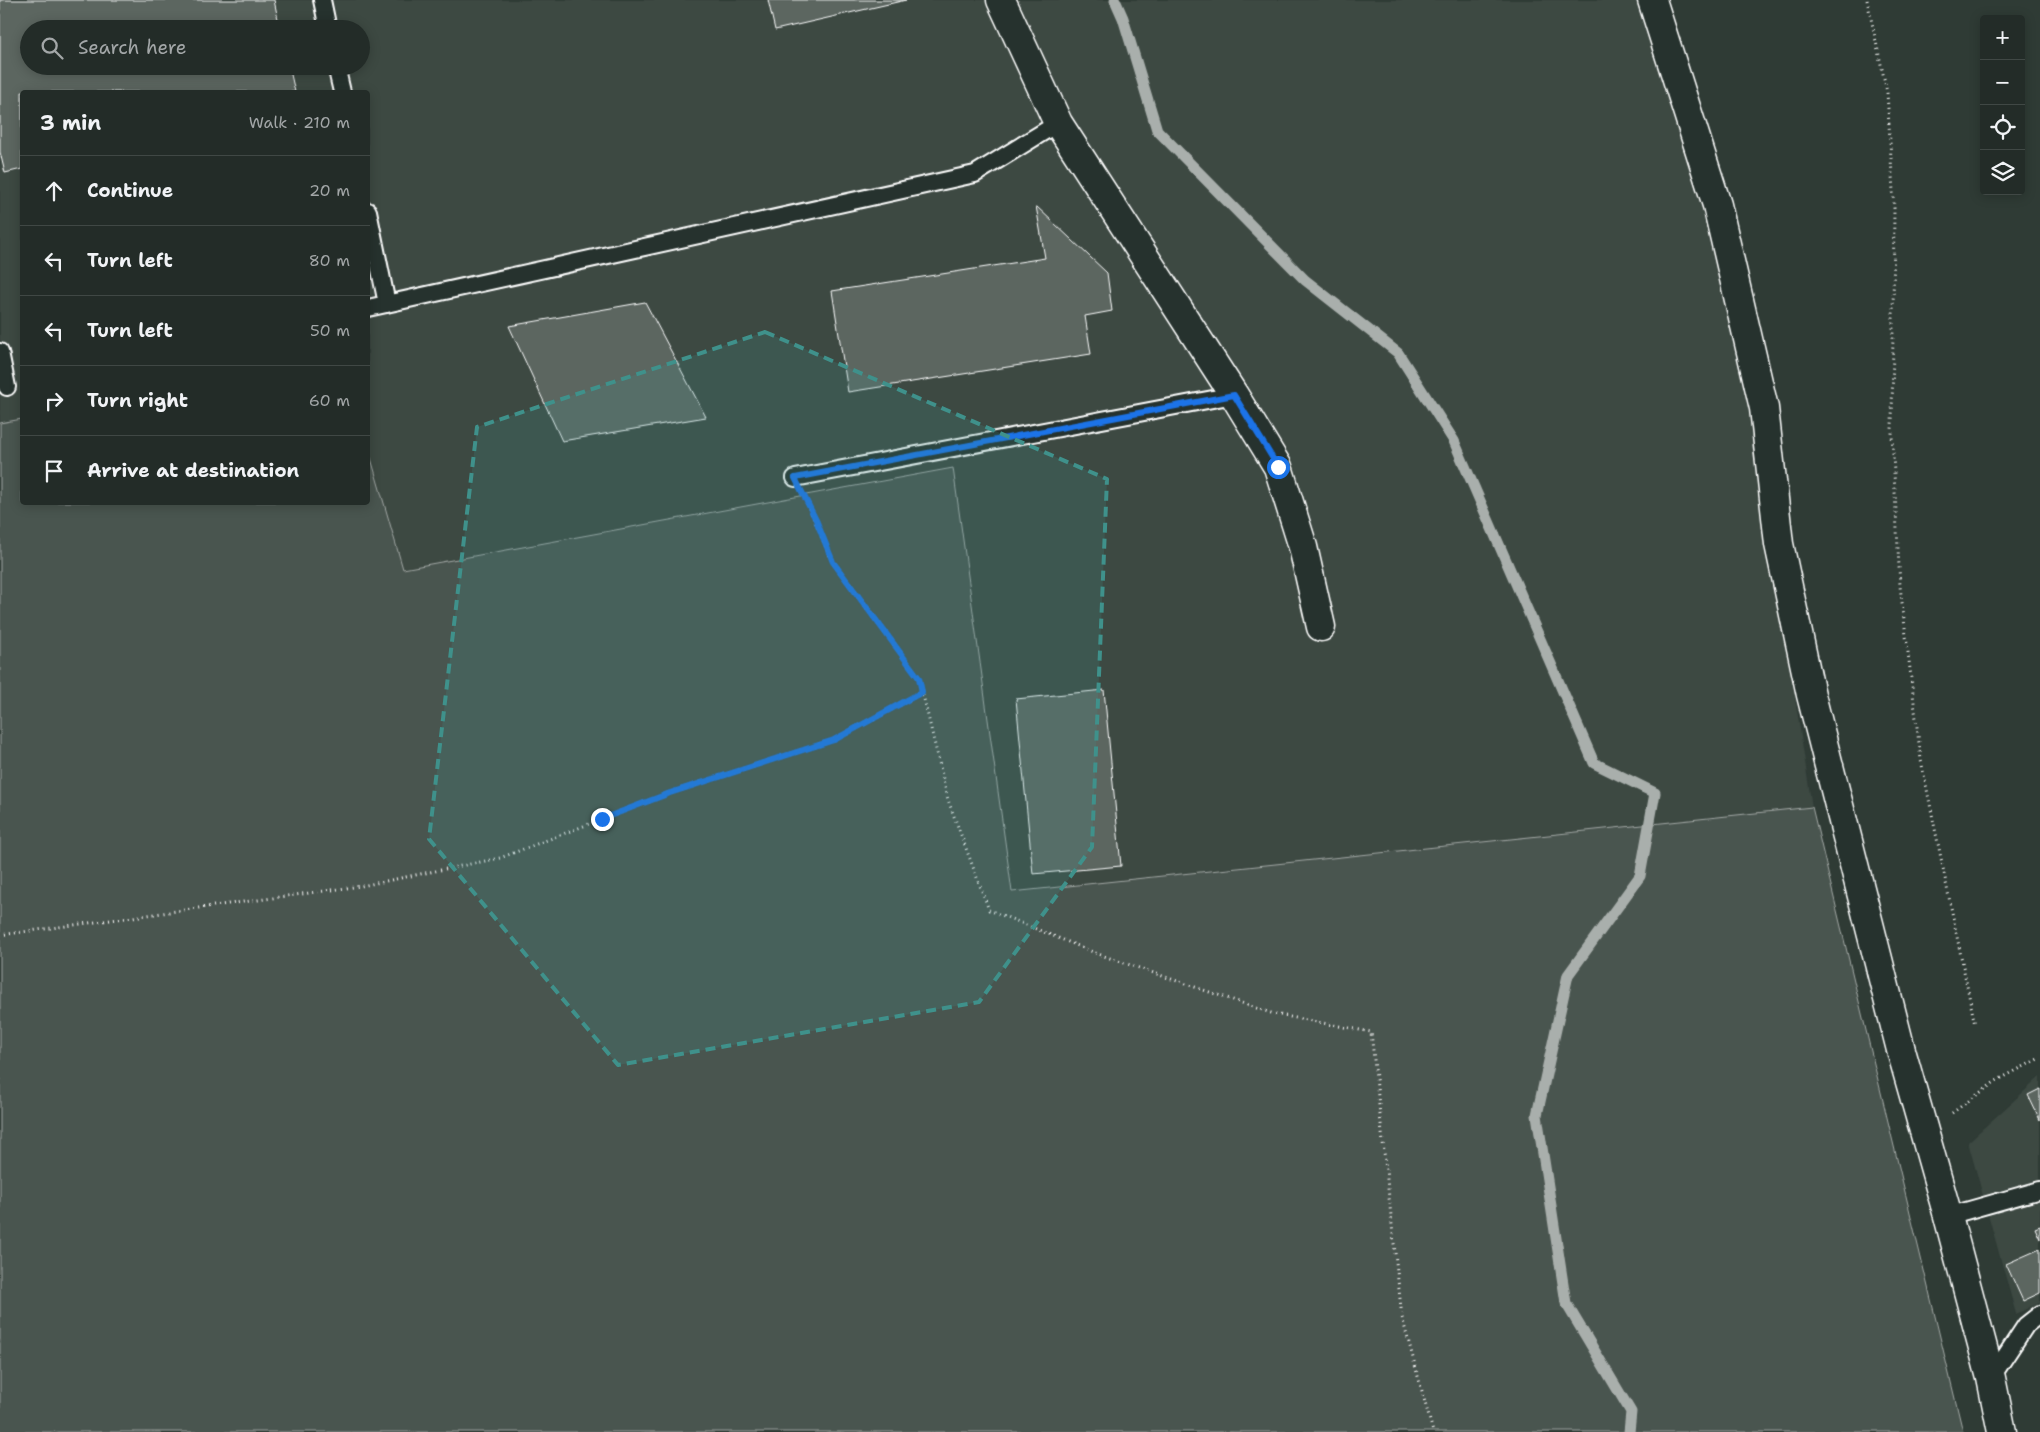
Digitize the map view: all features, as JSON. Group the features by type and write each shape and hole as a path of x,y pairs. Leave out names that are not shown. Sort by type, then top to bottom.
{"street":[{"path":"1001,0 1058,123 1234,395 1278,467 1303,547 1321,628"},
{"path":"1652,0 1717,205 1764,408 1779,544 1811,695 1901,1050 1991,1378 2002,1432"}],"lane":[{"path":"322,0 326,20"},
{"path":"338,75 342,90"},
{"path":"370,308 975,174 1058,123"},
{"path":"370,221 387,304"},
{"path":"0,352 10,387"},
{"path":"795,478 1234,395"},
{"path":"1948,1216 2040,1190"},
{"path":"1991,1378 2026,1325 2040,1314"}],"path":[{"path":"1867,0 1886,92 1894,208 1892,435 1900,586 1921,760 1975,1025"},
{"path":"795,478 816,520 833,562 919,678 948,800 989,910 1098,954 1274,1014 1371,1032 1402,1317 1433,1432"},
{"path":"0,935 361,886 500,858 670,793 834,740 922,692"},
{"path":"1925,1133 1996,1081 2040,1058"}],"highlighted area":[{"path":"765,332 1107,479 1092,847 979,1002 618,1065 429,839 477,427"}],"shaded area":[{"path":"0,0 1659,0 1709,139 1812,807 1011,892 952,468 403,569 370,455 370,90 20,90 20,419 0,423"},
{"path":"20,419 20,505 370,505 370,455 403,569 953,468 1012,892 1812,807 1963,1432 0,1432 0,423"},
{"path":"2040,1077 2040,1302 2016,1314 1968,1142"}],"building":[{"path":"0,0 274,0 278,20 20,20 20,75 291,75 295,90 20,90 20,169 5,173 0,152"},
{"path":"768,0 906,0 775,30"},
{"path":"1036,206 1107,273 1112,311 1085,316 1091,354 848,392 832,291 1045,258"},
{"path":"645,302 706,417 562,441 509,326"},
{"path":"1104,690 1121,866 1033,874 1016,699"},
{"path":"2040,1089 2040,1120 2028,1095"},
{"path":"2040,1226 2040,1239 2035,1228"},
{"path":"2040,1249 2040,1293 2023,1301 2006,1264"}],"waterway":[{"path":"1115,0 1123,18 1157,130 1305,280 1398,353 1454,441 1594,763 1655,793 1640,876 1568,975 1537,1115 1566,1303 1631,1412 1629,1432"}],"route":[{"path":"602,819 670,793 834,740 922,692 919,678 833,562 816,520 795,478 1234,395 1278,467"}]}
